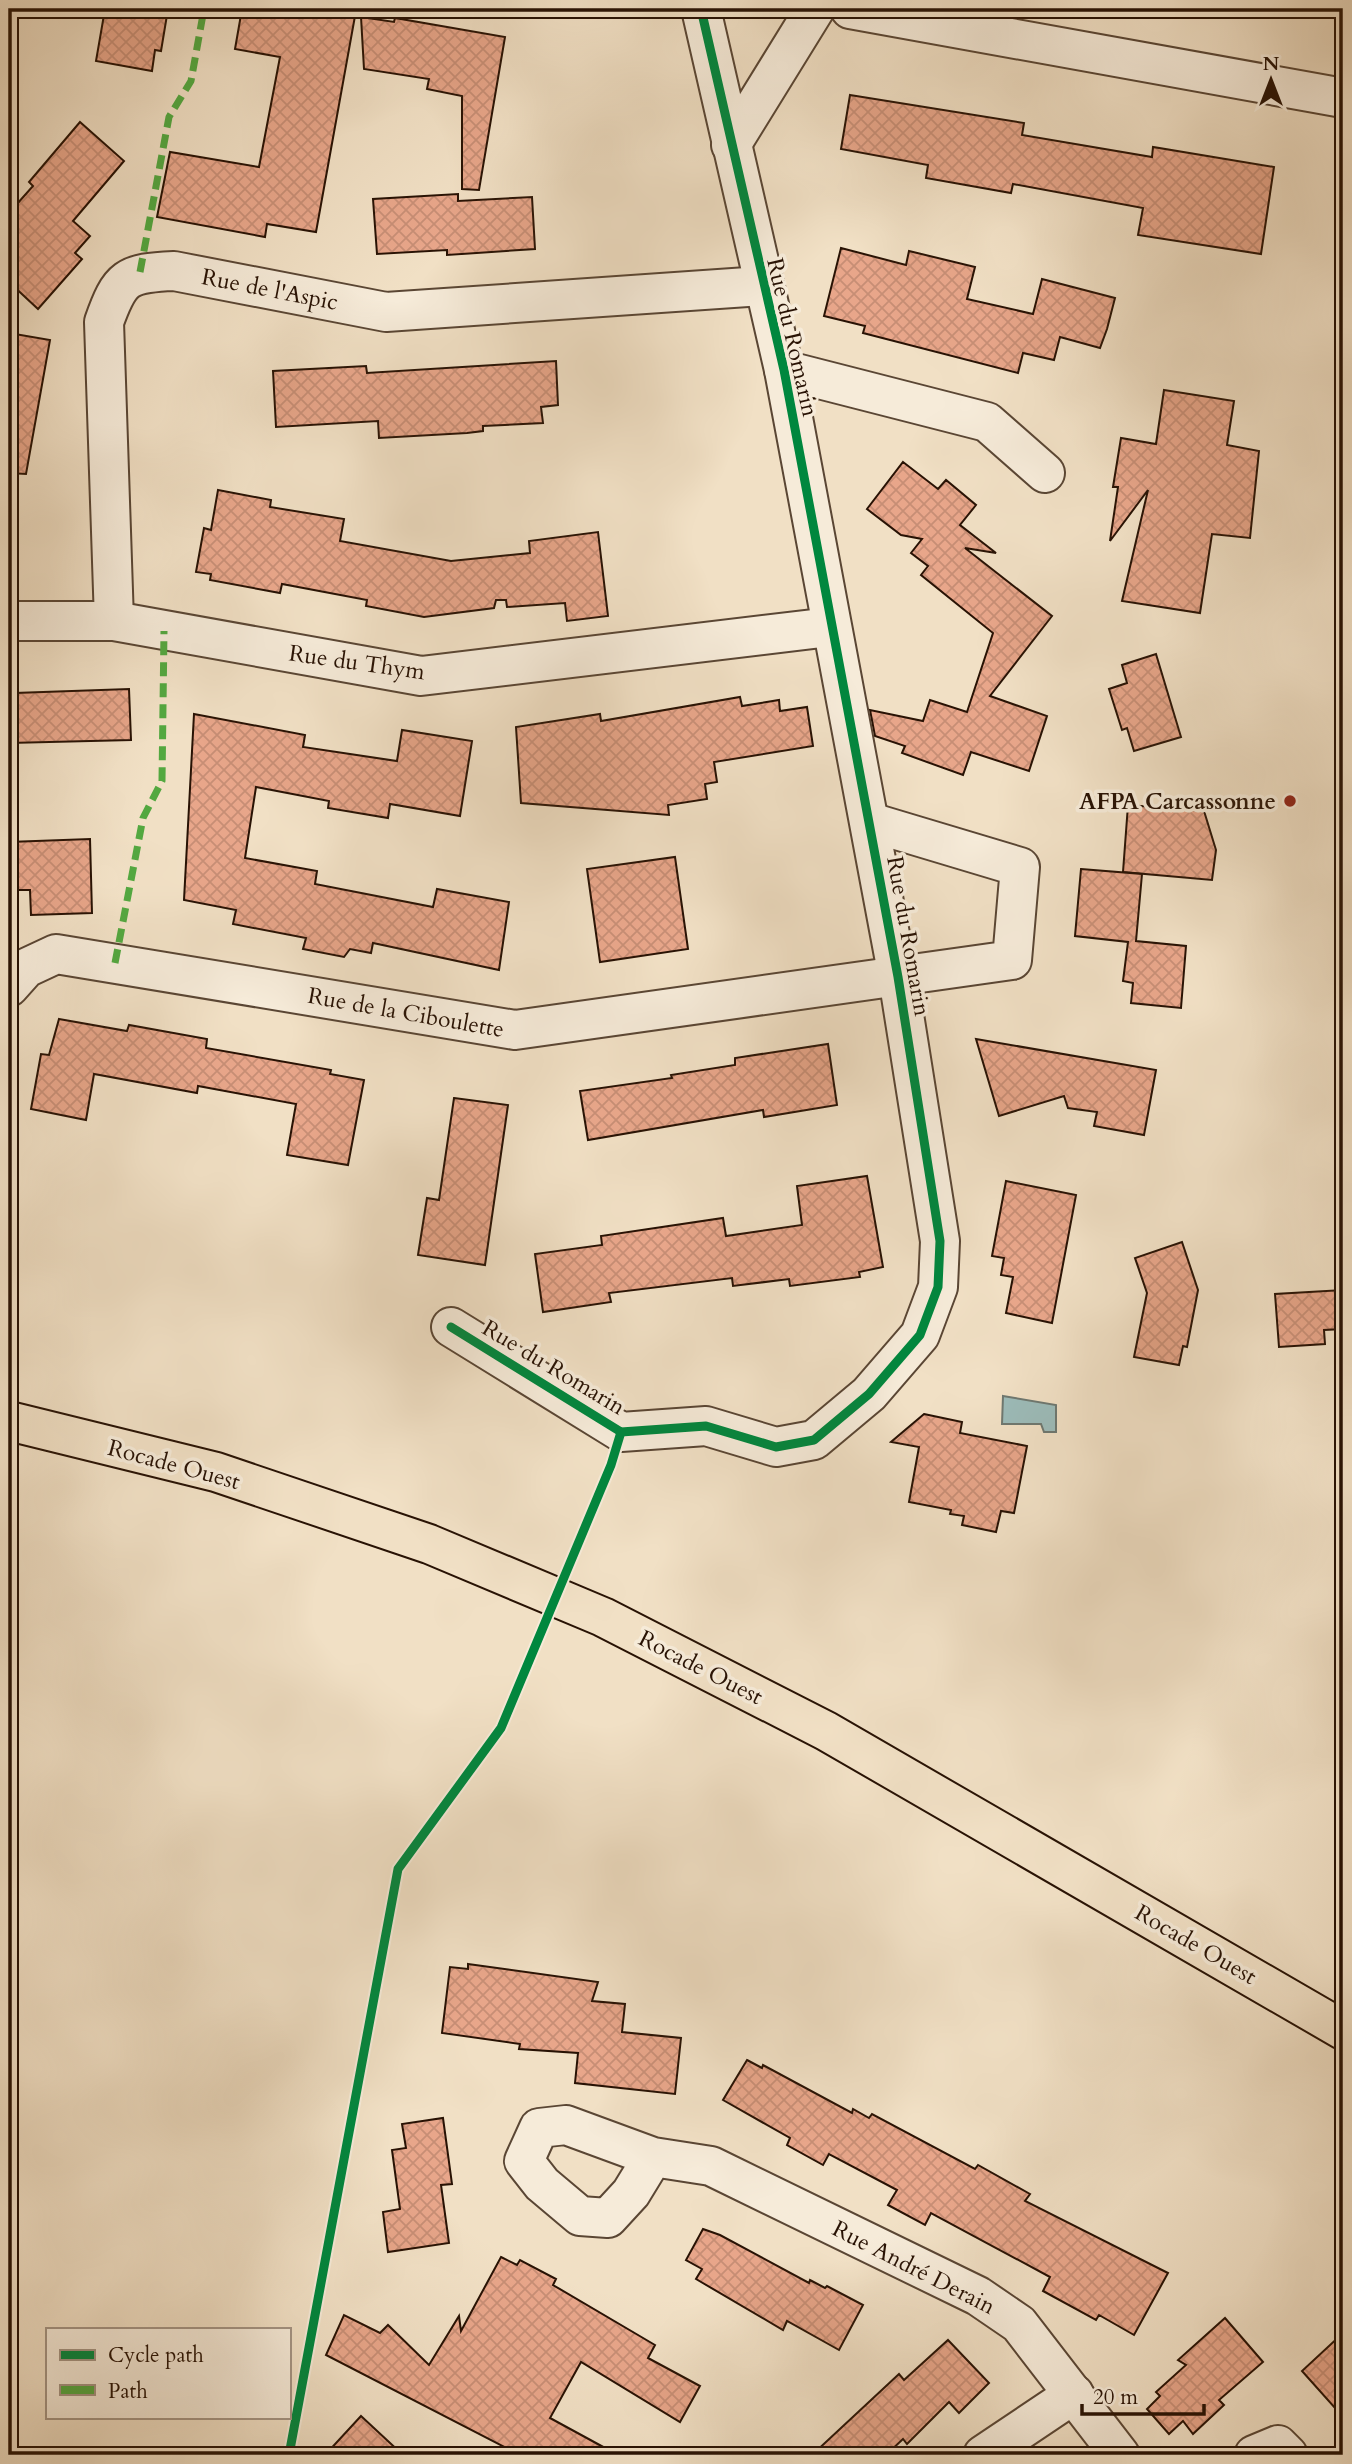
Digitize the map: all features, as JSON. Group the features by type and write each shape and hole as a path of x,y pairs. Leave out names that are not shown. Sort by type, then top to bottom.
{"main road":[{"name":"Rocade Ouest","path":"9,1422 216,1472 429,1545 603,1617 826,1731 1343,2030"}],"street":[{"name":"Rue du Romarin","path":"451,1327 621,1432 706,1426 776,1447 814,1440 869,1394 920,1335 938,1287 940,1241 870,822 830,627 784,370 762,286 701,9"},
{"path":"731,145 815,9"},
{"path":"850,9 1343,98"},
{"name":"Rue de l'Aspic","path":"114,621 104,322 116,289 139,272 174,271 386,312 762,286"},
{"path":"784,370 987,422 1045,472"},
{"name":"Rue du Thym","path":"9,621 114,621 421,676 830,627"},
{"name":"Rue du Romarin","path":"870,822 1020,867 1012,960 898,977"},
{"name":"Rue de la Ciboulette","path":"9,987 26,968 56,954 515,1030 898,977"},
{"name":"Rue André Derain","path":"653,2157 711,2166 978,2297 1019,2324 1121,2455"},
{"path":"983,2455 1074,2394"},
{"path":"1254,2455 1278,2445 1288,2455"}],"water":[{"path":"1003,1396 1056,1405 1056,1432 1044,1432 1041,1424 1002,1424"}],"building":[{"path":"105,9 168,9 161,51 155,50 152,71 96,61"},
{"path":"242,9 313,9 355,16 316,232 267,224 265,237 157,217 170,152 259,167 280,57 235,49"},
{"path":"361,17 394,22 395,18 505,37 479,190 462,189 462,96 427,89 429,79 364,69"},
{"path":"850,95 1024,123 1022,135 1152,157 1153,147 1274,167 1261,254 1138,235 1143,208 1013,184 1011,193 926,178 928,165 841,149"},
{"path":"80,122 124,161 73,221 90,236 75,253 82,259 38,309 9,282 9,213 33,186 29,182"},
{"path":"458,194 458,201 532,197 535,249 447,255 447,250 377,254 373,199"},
{"path":"841,248 906,265 909,251 975,267 967,299 1033,314 1042,279 1115,298 1100,348 1060,337 1054,360 1023,353 1018,373 863,333 865,326 824,316"},
{"path":"9,333 50,340 26,474 9,473"},
{"path":"556,361 558,405 541,407 543,423 483,426 483,431 467,433 379,438 378,421 276,427 273,371 366,366 367,373"},
{"path":"1164,390 1234,401 1227,445 1259,451 1250,538 1212,534 1200,613 1122,601 1148,490 1110,541 1118,487 1113,487 1121,438 1156,444"},
{"path":"903,462 938,489 946,480 976,505 960,525 996,553 965,548 1052,616 990,696 1047,716 1029,771 971,752 963,775 902,753 905,746 875,736 870,710 923,721 930,700 967,712 993,633 921,575 928,566 911,553 922,539 901,535 867,509"},
{"path":"218,490 271,500 270,507 344,519 340,541 451,561 530,553 529,541 598,532 608,616 567,621 565,603 507,607 506,600 496,600 494,608 424,617 366,606 367,600 282,584 280,593 210,580 211,574 196,572 204,528 211,530"},
{"path":"1156,654 1181,737 1134,751 1127,728 1122,730 1109,689 1127,683 1122,665"},
{"path":"129,689 131,740 9,743 9,697 15,697 15,693"},
{"path":"740,697 742,706 779,700 780,711 807,707 813,746 714,762 717,782 705,784 707,799 668,805 669,815 521,803 516,727 600,714 601,721"},
{"path":"194,714 305,735 303,747 397,761 402,730 472,741 460,816 390,804 388,818 328,808 329,801 256,787 245,858 317,871 315,884 433,907 437,889 509,902 499,970 373,943 371,953 350,949 344,957 303,949 306,938 233,924 236,910 184,900"},
{"path":"1128,805 1204,811 1216,850 1212,880 1123,872"},
{"path":"90,839 92,913 31,915 30,890 9,890 9,842"},
{"path":"675,857 688,949 600,962 587,869"},
{"path":"1081,869 1142,874 1136,941 1186,946 1181,1008 1131,1003 1133,983 1123,981 1128,942 1075,936"},
{"path":"59,1019 127,1031 129,1025 207,1039 206,1048 331,1070 330,1074 364,1080 348,1165 287,1155 296,1104 198,1086 197,1093 94,1074 86,1120 31,1109 41,1054 49,1055"},
{"path":"976,1039 1156,1070 1144,1135 1094,1126 1097,1112 1068,1108 1064,1096 999,1116"},
{"path":"828,1044 837,1105 764,1117 763,1110 588,1140 580,1091 672,1078 671,1075 735,1065 735,1058"},
{"path":"454,1098 508,1105 485,1265 418,1255 427,1198 439,1200"},
{"path":"867,1176 883,1267 859,1272 860,1277 790,1286 789,1279 733,1286 732,1278 609,1293 611,1302 543,1312 535,1254 602,1245 601,1236 723,1218 726,1236 802,1225 797,1186"},
{"path":"1006,1181 1076,1195 1052,1323 1006,1313 1013,1277 1001,1275 1004,1258 992,1256"},
{"path":"1182,1242 1198,1290 1187,1347 1183,1346 1179,1365 1134,1357 1147,1293 1135,1258"},
{"path":"1343,1290 1343,1329 1324,1330 1325,1344 1279,1347 1275,1294"},
{"path":"924,1414 962,1422 960,1433 1027,1446 1014,1513 1001,1511 996,1532 962,1525 964,1516 950,1514 951,1510 909,1502 919,1447 891,1442"},
{"path":"468,1964 598,1982 592,2001 625,2004 622,2032 681,2038 675,2094 575,2083 578,2053 519,2049 520,2044 442,2033 450,1967 468,1969"},
{"path":"747,2060 762,2068 763,2065 852,2113 853,2109 869,2118 872,2114 975,2169 978,2165 1030,2194 1025,2201 1168,2273 1134,2335 1099,2315 1096,2320 1043,2291 1050,2277 931,2213 925,2225 888,2205 897,2190 829,2154 823,2165 787,2145 790,2138 723,2100"},
{"path":"443,2118 452,2184 441,2185 449,2243 388,2252 383,2212 400,2209 392,2150 406,2148 402,2124"},
{"path":"703,2229 720,2235 809,2283 810,2280 825,2288 827,2286 863,2305 839,2350 787,2321 783,2330 696,2279 702,2269 686,2260"},
{"path":"501,2257 517,2265 520,2260 556,2279 553,2285 655,2345 648,2358 700,2386 680,2422 581,2362 550,2418 618,2455 520,2455 326,2355 344,2315 380,2333 388,2325 429,2365 459,2316 461,2331"},
{"path":"1225,2318 1263,2362 1219,2400 1224,2405 1193,2434 1183,2421 1169,2434 1147,2409 1160,2396 1156,2392 1186,2365 1178,2360"},
{"path":"1343,2333 1343,2417 1302,2371"},
{"path":"948,2340 989,2383 959,2413 949,2402 907,2444 903,2439 886,2455 812,2455 899,2374 904,2380"},
{"path":"361,2416 403,2455 325,2455"}],"marked path":[{"path":"140,272 169,117 191,81 204,9"},
{"path":"115,963 143,818 162,781 164,631"}],"cycle path":[{"path":"451,1327 621,1432 706,1426 776,1447 814,1440 869,1394 920,1335 938,1287 940,1241 898,977 784,370 701,9"},
{"path":"289,2455 398,1869 501,1728 611,1465 621,1432"}],"place":[{"name":"AFPA Carcassonne","path":"1290,801"}]}
